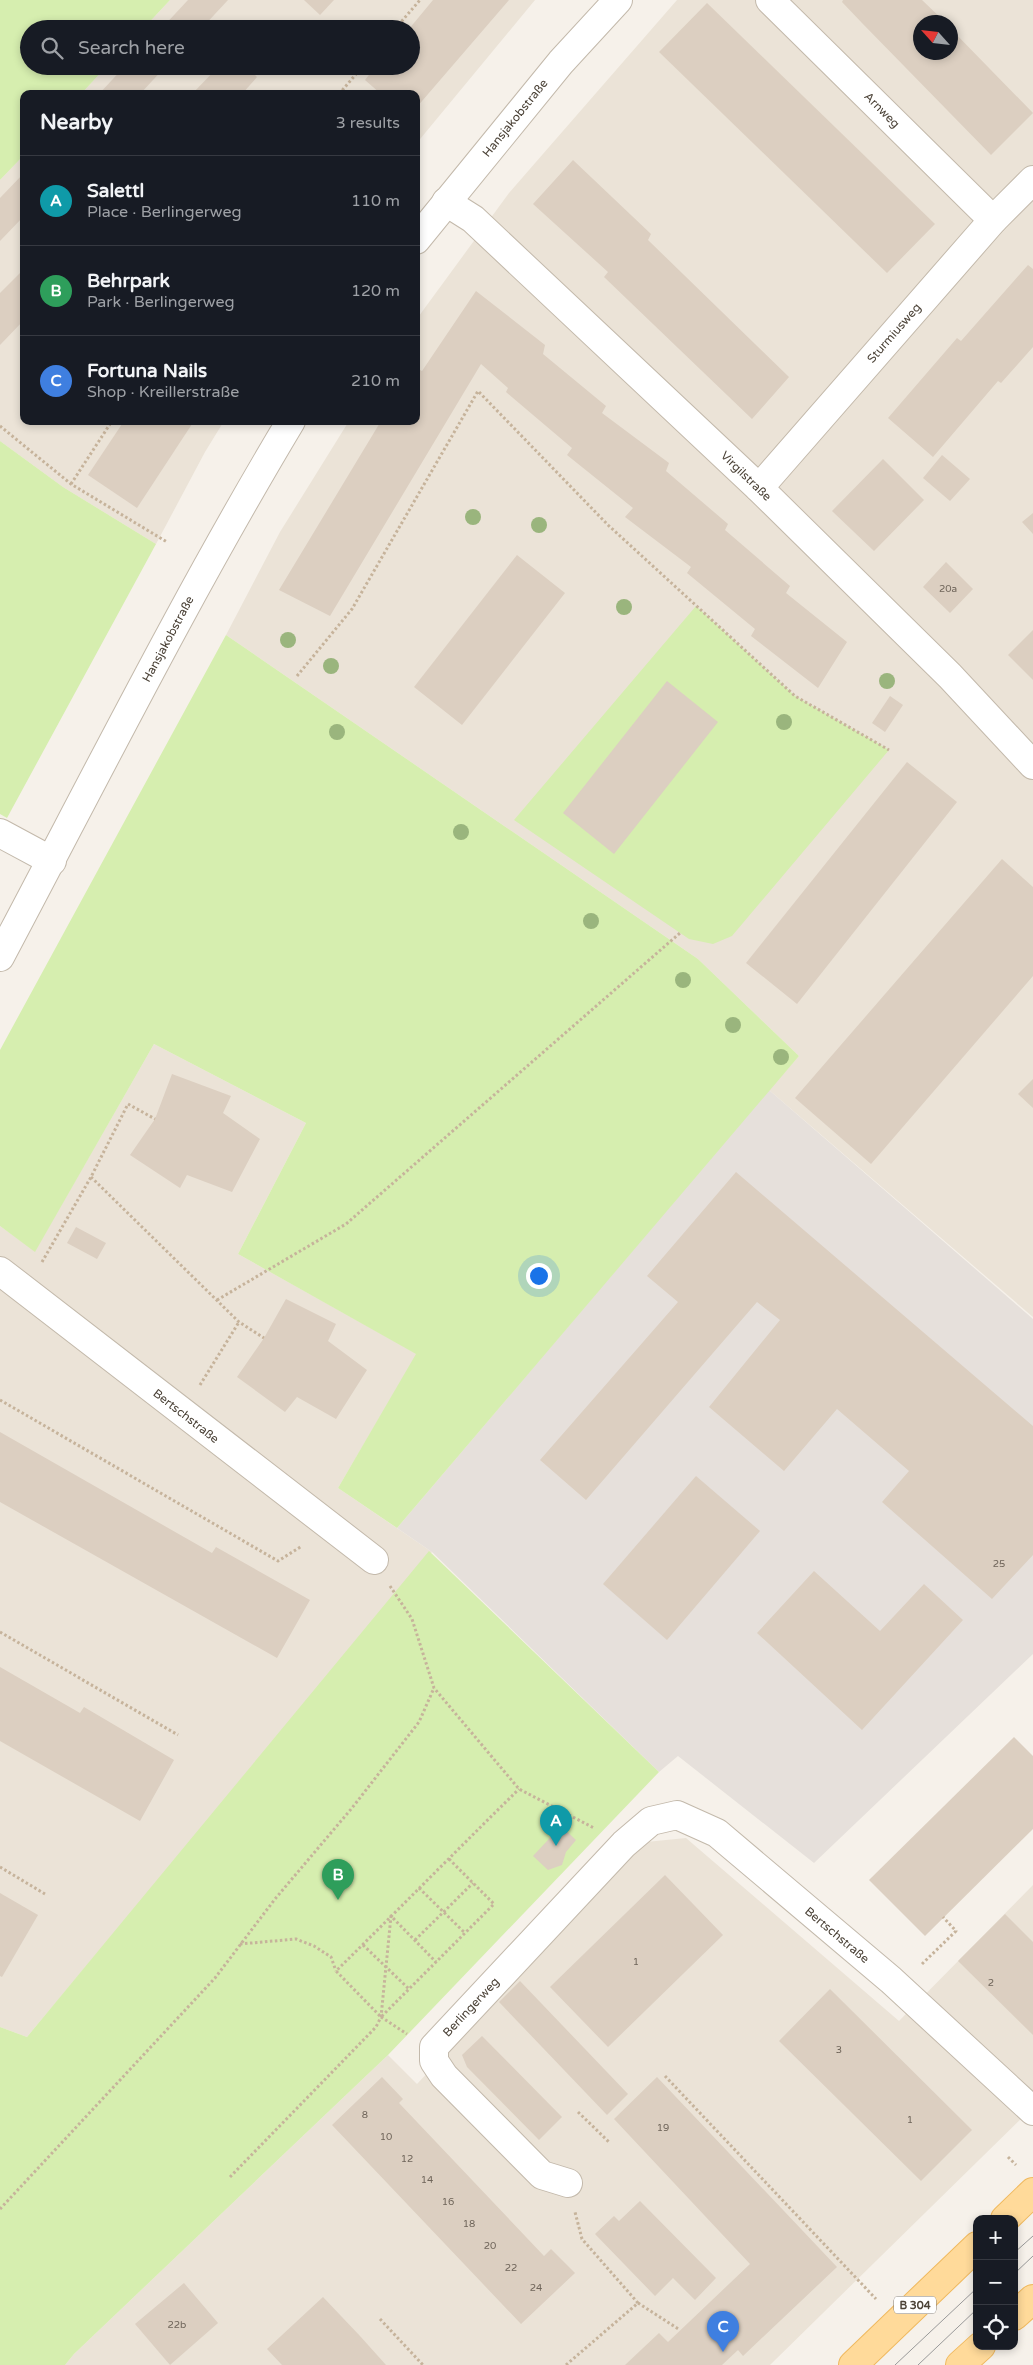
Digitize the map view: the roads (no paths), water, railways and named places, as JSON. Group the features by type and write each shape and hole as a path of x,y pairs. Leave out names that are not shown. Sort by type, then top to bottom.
{"main road":[{"path":"1009,2215 1033,2192"},
{"name":"B 304","path":"853,2365 973,2250"},
{"path":"1018,2312 1033,2299"},
{"path":"960,2365 977,2350"}],"street":[{"name":"Hansjakobstraße","path":"420,235 561,62 618,0"},
{"name":"Arnweg","path":"770,0 993,220"},
{"name":"Sturmiusweg","path":"759,488 993,220 1033,180"},
{"name":"Virgilstraße","path":"446,202 478,224 759,488 950,676 1033,766"},
{"name":"Hansjakobstraße","path":"0,958 186,604 245,497 289,425"},
{"path":"0,833 52,861"},
{"name":"Bertschstraße","path":"0,1271 182,1414 374,1560"},
{"name":"Bertschstraße","path":"624,1844 651,1821 677,1815 717,1833 891,1980 1033,2111"},
{"name":"Berlingerweg","path":"568,2182 542,2176 444,2076 434,2061 434,2047 624,1844"}],"tram line":[{"path":"1018,2249 1033,2236"},
{"path":"1018,2270 1033,2256"},
{"path":"895,2365 973,2292"},
{"path":"918,2365 973,2313"}],"place":[{"name":"Salettl","path":"556,1846"},
{"name":"Behrpark","path":"338,1900"},
{"name":"Fortuna Nails","path":"723,2352"}]}
